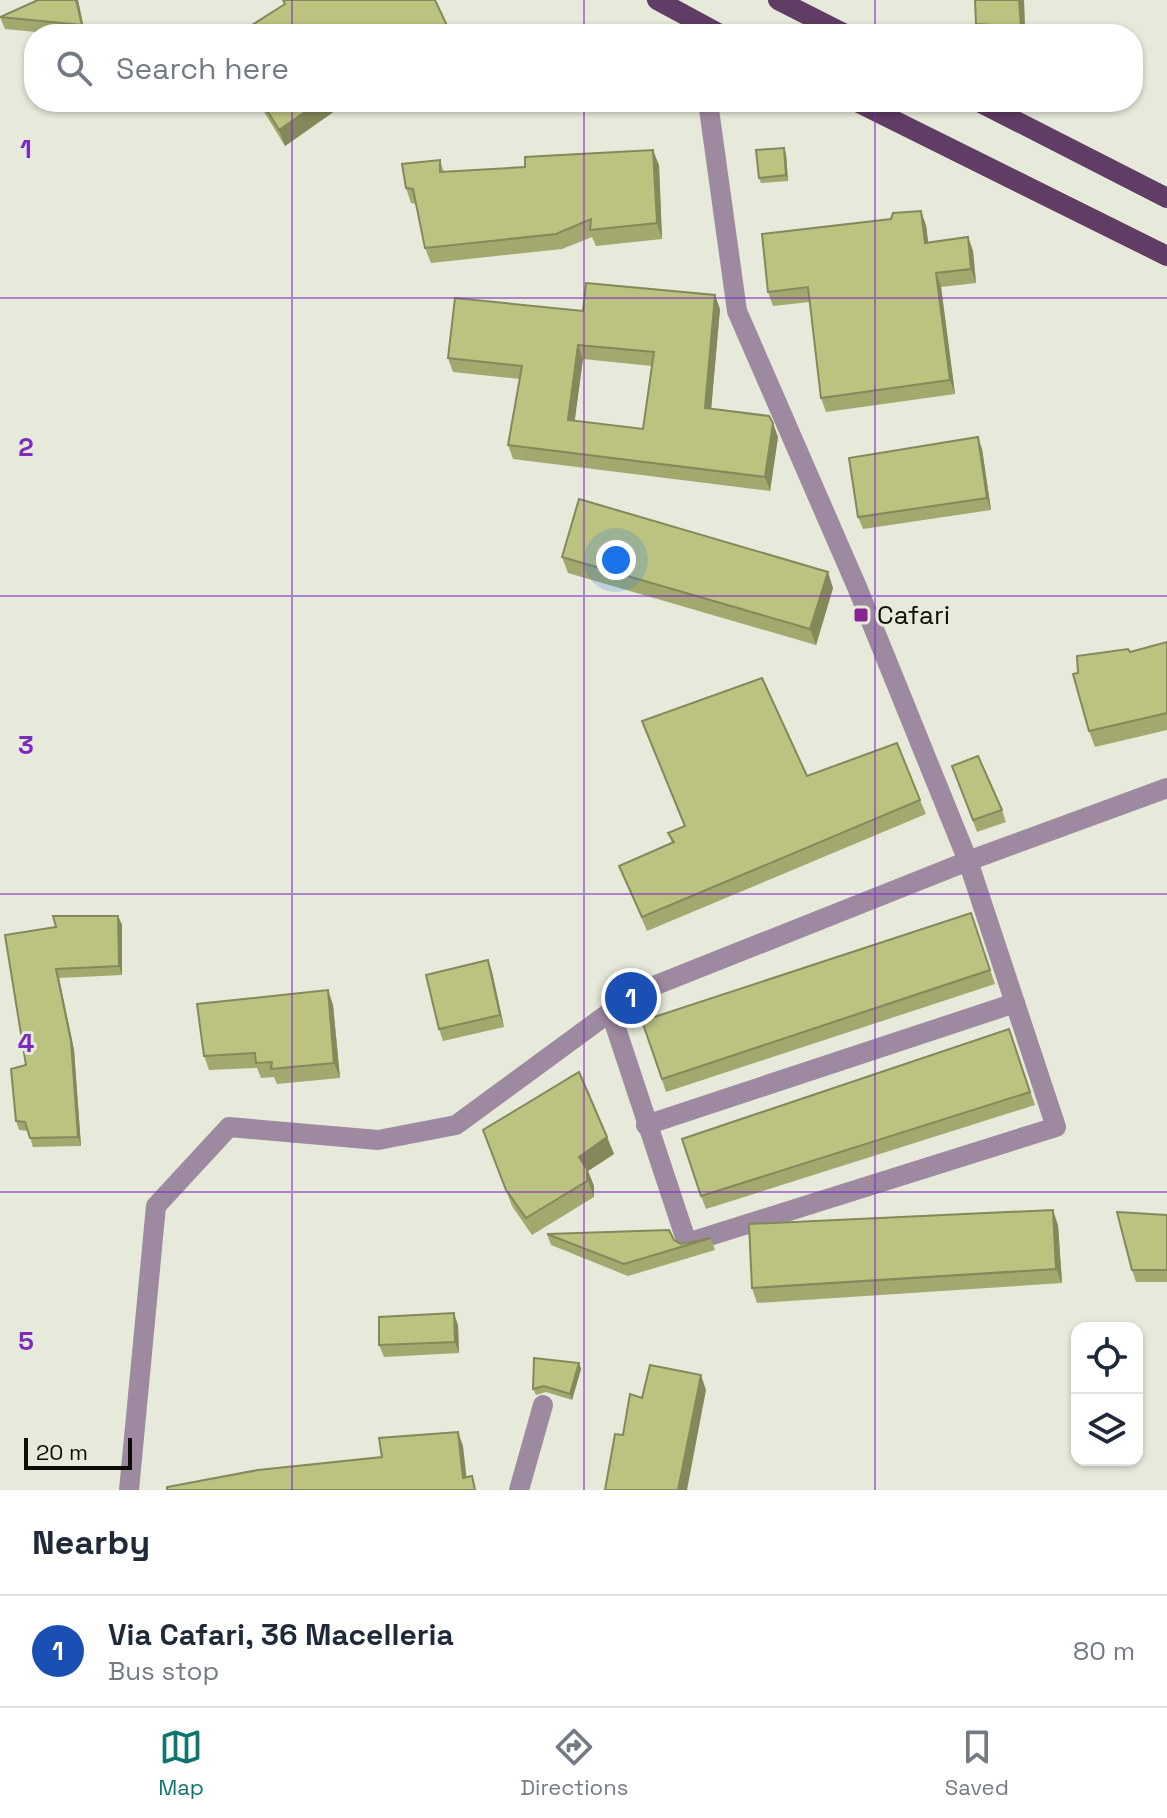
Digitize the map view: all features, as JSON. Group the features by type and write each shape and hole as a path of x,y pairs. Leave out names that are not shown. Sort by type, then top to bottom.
{"main road":[{"path":"657,0 701,24"},
{"path":"778,0 825,24"},
{"path":"877,112 1167,256"},
{"path":"999,112 1167,198"}],"street":[{"path":"611,1013 687,1243 1056,1127 968,861 857,587 737,311 709,112"},
{"path":"129,1490 156,1206 229,1127 378,1140 456,1125 636,993 968,861 1167,788"},
{"path":"646,1125 1015,1003"},
{"path":"519,1490 543,1405"}],"building":[{"path":"38,0 76,0 82,24 72,24 0,17"},
{"path":"283,0 435,0 446,24 254,24 285,4"},
{"path":"975,0 1019,0 1021,24 976,24"},
{"path":"268,112 305,112 279,130"},
{"path":"784,148 786,175 759,178 756,150"},
{"path":"653,150 657,223 590,230 591,219 556,234 425,248 413,189 406,188 402,164 440,160 440,172 525,167 525,157"},
{"path":"921,211 925,243 968,237 971,269 936,273 950,380 821,398 808,287 768,292 762,234 891,219 893,213"},
{"path":"586,283 715,295 705,408 769,416 773,423 765,477 508,445 522,366 448,358 455,298 583,311","holes":["578,345 654,352 643,429 568,420"]},
{"path":"978,437 987,498 858,517 849,458"},
{"path":"579,499 828,572 810,629 562,557"},
{"path":"1167,642 1167,713 1089,731 1073,674 1078,673 1077,656 1128,649 1130,652"},
{"path":"762,678 807,776 897,743 920,800 642,917 619,866 674,842 668,833 685,826 642,721"},
{"path":"978,756 1002,810 973,820 952,766"},
{"path":"971,913 990,970 662,1079 642,1021"},
{"path":"53,916 118,916 119,966 56,969 71,1041 78,1137 30,1138 25,1122 16,1121 11,1069 26,1065 5,935 56,927"},
{"path":"488,960 500,1015 439,1029 426,975"},
{"path":"328,990 334,1063 271,1069 272,1062 256,1063 255,1053 204,1056 197,1004"},
{"path":"1009,1029 1030,1092 701,1196 682,1139"},
{"path":"579,1072 607,1137 579,1157 587,1169 587,1181 526,1218 506,1190 483,1130"},
{"path":"1053,1210 1056,1269 752,1288 749,1224"},
{"path":"1117,1212 1167,1215 1167,1270 1132,1270"},
{"path":"669,1230 674,1240 681,1244 711,1238 624,1264 547,1234"},
{"path":"454,1313 455,1342 379,1345 379,1317"},
{"path":"534,1358 579,1363 570,1394 544,1386 533,1389"},
{"path":"650,1365 701,1375 678,1490 605,1490 615,1434 623,1435 630,1394 642,1398"},
{"path":"458,1432 463,1478 472,1476 475,1490 167,1490 167,1487 258,1470 382,1457 379,1438"}],"place":[{"name":"Cafari","path":"861,615"},
{"name":"Via Cafari, 36 Macelleria","path":"631,998"}]}
